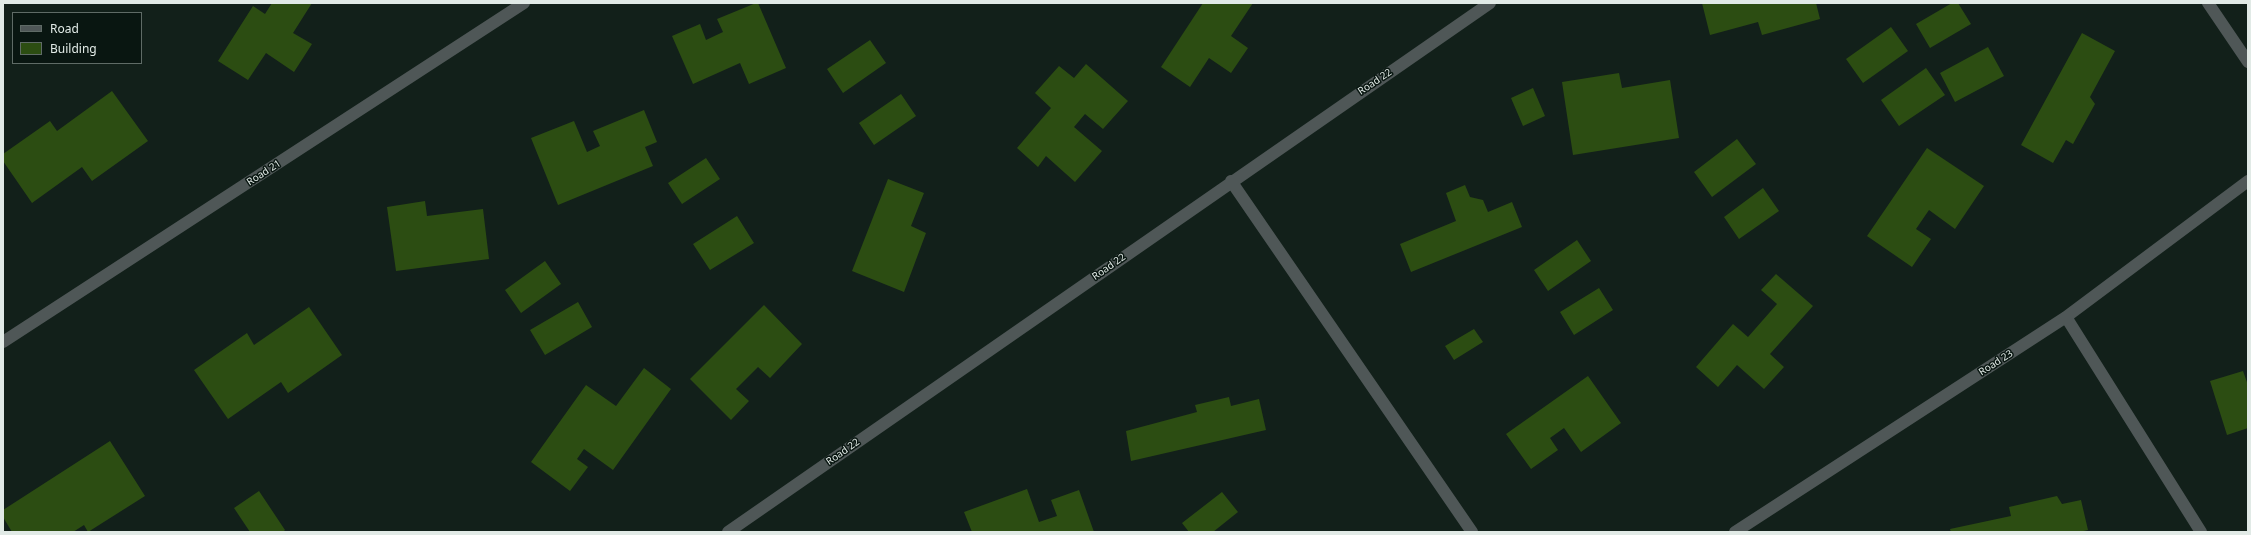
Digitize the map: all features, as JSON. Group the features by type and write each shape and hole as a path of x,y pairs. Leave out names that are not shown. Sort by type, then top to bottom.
{"street":[{"name":"Road 21","path":"3,342 524,3"},
{"name":"Road 22","path":"728,532 1231,181 1490,3"},
{"path":"2208,3 2248,62"},
{"path":"1231,181 1472,532"},
{"name":"Road 23","path":"1735,532 2066,317 2248,181"},
{"path":"2066,317 2201,532"}],"building":[{"path":"272,3 312,3 293,33 312,44 294,72 266,53 248,80 218,61 253,6 265,14"},
{"path":"758,3 786,68 749,84 740,63 693,84 672,36 700,24 706,40 723,32 717,19"},
{"path":"1203,3 1253,3 1231,36 1248,48 1231,73 1209,58 1190,87 1161,67"},
{"path":"1702,3 1816,3 1820,19 1762,35 1758,22 1710,35"},
{"path":"1952,3 1958,3 1971,24 1930,48 1916,24"},
{"path":"1891,27 1908,51 1863,83 1846,59"},
{"path":"2082,33 2115,51 2090,97 2095,104 2073,144 2066,140 2053,163 2021,145"},
{"path":"870,40 886,63 843,93 827,69"},
{"path":"1988,47 2004,76 1955,102 1940,73"},
{"path":"1086,64 1128,101 1103,129 1085,114 1074,127 1102,151 1075,182 1046,156 1038,167 1017,148 1051,108 1035,93 1059,66 1074,78"},
{"path":"1926,68 1945,95 1899,126 1881,100"},
{"path":"1619,73 1622,88 1670,80 1679,138 1573,155 1562,82"},
{"path":"1533,88 1545,116 1523,126 1511,98"},
{"path":"112,91 148,141 92,181 82,167 32,203 3,161 3,154 50,121 57,131"},
{"path":"901,94 916,116 874,145 859,123"},
{"path":"644,110 657,142 645,147 653,166 558,205 531,138 574,121 587,152 600,146 593,131"},
{"path":"1737,139 1756,164 1712,197 1694,172"},
{"path":"1927,148 1984,186 1955,229 1929,210 1916,229 1931,239 1912,267 1867,236"},
{"path":"706,158 720,179 682,204 668,183"},
{"path":"888,179 924,193 911,226 926,233 904,292 852,271"},
{"path":"1465,185 1470,197 1483,200 1488,212 1512,202 1522,227 1411,272 1400,244 1456,221 1446,193"},
{"path":"1763,188 1779,211 1739,239 1724,217"},
{"path":"425,201 427,216 483,209 489,259 396,271 387,207"},
{"path":"737,216 754,243 710,270 693,244"},
{"path":"1577,240 1591,261 1548,291 1534,270"},
{"path":"545,261 561,284 521,313 505,290"},
{"path":"1776,274 1813,306 1770,354 1784,367 1764,389 1737,365 1718,387 1696,367 1733,324 1748,337 1777,304 1761,290"},
{"path":"1599,288 1613,310 1574,335 1560,312"},
{"path":"578,302 592,327 545,355 530,330"},
{"path":"764,305 802,344 770,378 758,367 736,389 749,401 731,420 690,379"},
{"path":"309,307 342,355 288,393 281,382 228,419 194,370 247,333 254,345"},
{"path":"1474,329 1483,342 1454,360 1445,346"},
{"path":"644,368 671,389 613,470 584,449 577,459 588,467 570,491 531,462 586,385 616,406"},
{"path":"2243,371 2248,385 2248,428 2227,435 2210,381"},
{"path":"1588,376 1621,423 1581,452 1564,428 1550,438 1558,450 1531,469 1506,434"},
{"path":"1229,397 1231,406 1259,399 1266,430 1131,461 1126,431 1197,412 1195,405"},
{"path":"110,441 145,496 88,532 84,525 73,532 12,532 3,517 3,510"},
{"path":"1027,489 1039,522 1057,516 1051,500 1079,490 1094,532 972,532 964,512"},
{"path":"259,491 285,530 283,532 250,532 234,508"},
{"path":"1222,492 1238,512 1213,532 1189,532 1182,523"},
{"path":"2057,496 2062,504 2081,500 2088,530 2079,532 1951,532 1950,529 2011,516 2009,507"}]}
